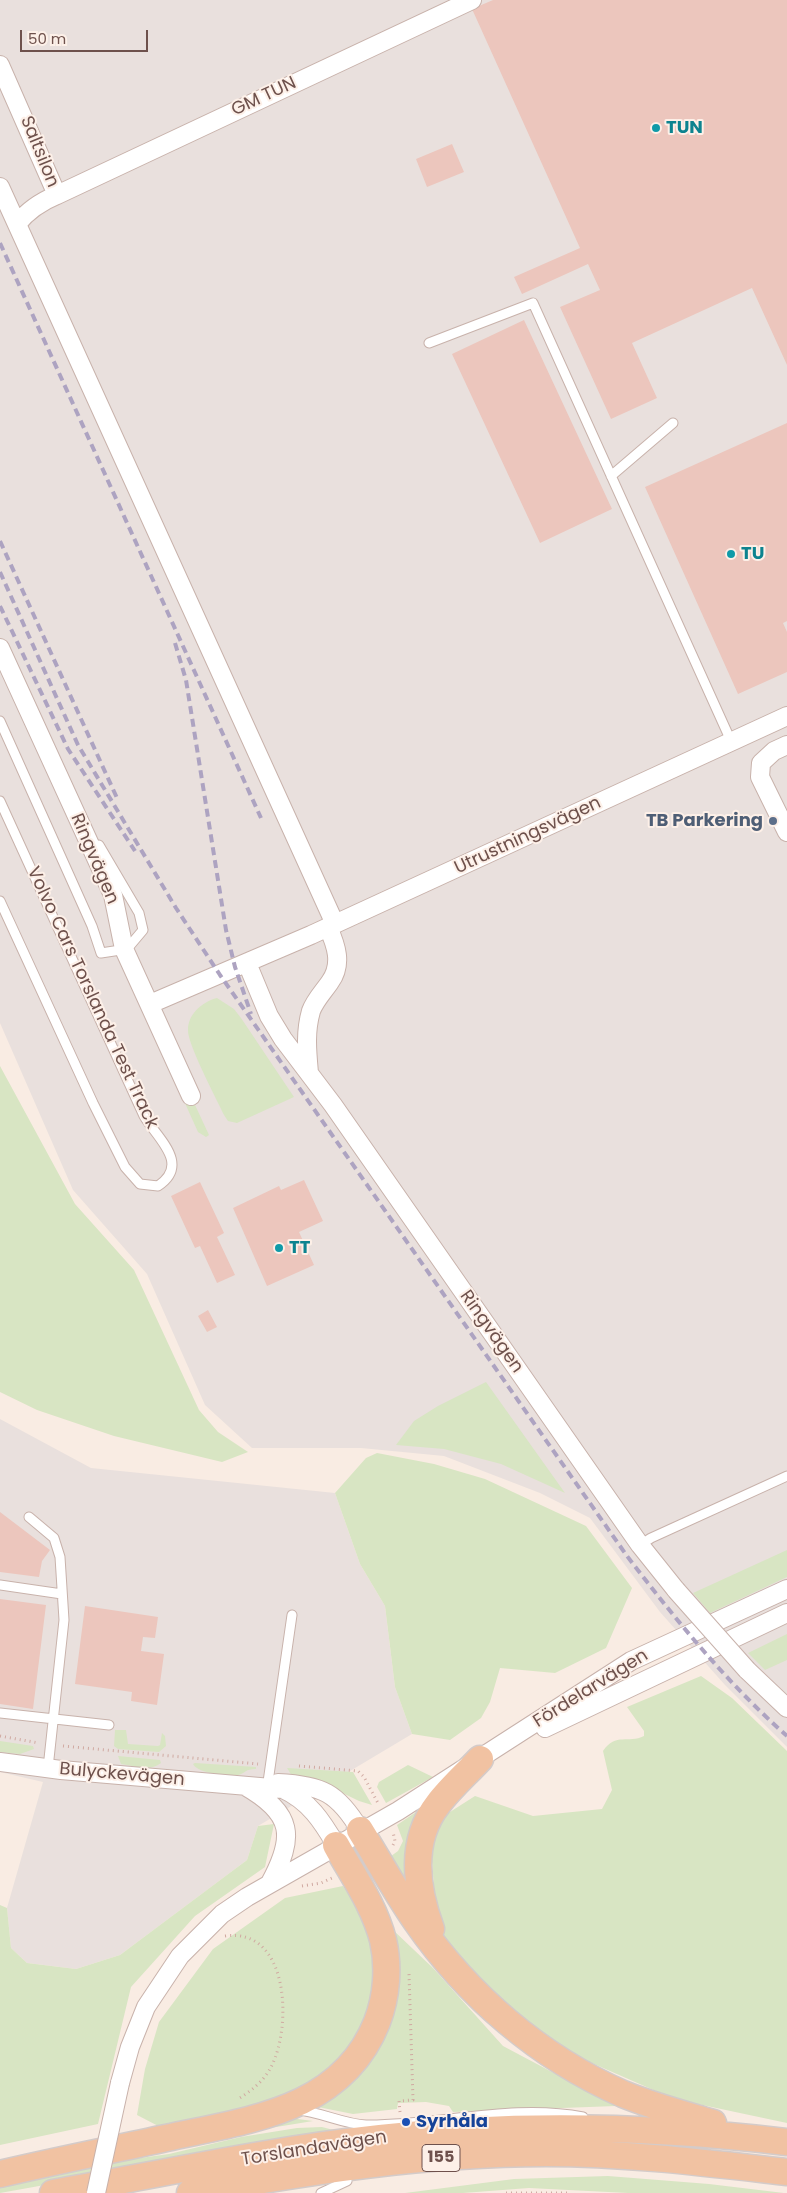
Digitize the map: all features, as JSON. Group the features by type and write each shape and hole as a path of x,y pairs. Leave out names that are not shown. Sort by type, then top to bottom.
{"main road":[{"path":"440,1953 424,1911 419,1887 419,1844 423,1830 438,1804 480,1760"},
{"path":"360,1830 394,1888 440,1953 488,2006 512,2027 565,2064 622,2094 659,2108 787,2141"},
{"path":"0,2174 258,2118 308,2099 338,2078 361,2052 372,2036 386,1983 386,1956 374,1912 336,1845"},
{"name":"Torslandavägen","path":"52,2193 338,2143 505,2128 642,2129 710,2133 787,2141"},
{"name":"Torslandavägen","path":"190,2193 277,2177 406,2160 545,2153 695,2161 787,2172"},
{"path":"275,2193 347,2182 447,2172 661,2166 695,2161"}],"street":[{"name":"GM TUN","path":"57,195 472,0"},
{"name":"Saltsilon","path":"0,64 57,195 38,203 17,224"},
{"path":"0,187 332,926 337,947 337,964 331,980 312,1009 306,1036 309,1072"},
{"name":"Ringvägen","path":"0,648 113,895 124,949 191,1096"},
{"name":"Utrustningsvägen","path":"247,963 332,926 787,716"},
{"path":"787,745 774,751 761,763 760,777 787,832"},
{"path":"150,1004 247,963"},
{"name":"Ringvägen","path":"247,963 278,1031 295,1058 309,1072 640,1545 676,1590 747,1670 787,1708"},
{"name":"Fördelarvägen","path":"96,2193 120,2083 136,2029 146,2006 180,1956 222,1914 269,1884 360,1830 386,1817 480,1760 631,1661 787,1589"},
{"name":"Fördelarvägen","path":"480,1760 787,1613"},
{"name":"Bulyckevägen","path":"0,1762 48,1768 258,1785 283,1789 302,1800 318,1815 336,1845"},
{"path":"258,1785 283,1820 287,1831 285,1851 269,1884"},
{"name":"Bulyckevägen","path":"258,1785 308,1785 334,1796 349,1812 360,1830"}],"lane":[{"path":"429,343 533,303 731,741"},
{"path":"611,476 673,423"},
{"path":"0,721 92,926 101,953 124,949"},
{"name":"Volvo Cars Torslanda Test Track","path":"0,801 144,1116 170,1154 172,1171 166,1180 158,1186 140,1184 125,1167 93,1103 0,901"},
{"path":"640,1545 651,1538 787,1476"},
{"path":"29,1517 54,1538 58,1544 64,1620 48,1768"},
{"path":"0,1585 62,1594"},
{"path":"258,1785 271,1765 292,1615"},
{"path":"0,1714 109,1725"},
{"path":"284,2109 314,2113 365,2124 547,2114 571,2115 642,2129"},
{"path":"320,2193 347,2182"}],"path":[{"path":"0,1736 51,1744 271,1765 358,1771 364,1777 395,1836 392,1846 375,1855"},
{"path":"297,1886 321,1883 350,1869"},
{"path":"225,1931 218,1937 236,1935 249,1938 264,1949 279,1976 283,2006 281,2036 271,2069 255,2088 234,2102"},
{"path":"506,2193 567,2193"}],"shaded area":[{"path":"0,0 787,0 787,1747 725,1685 660,1612 590,1518 540,1493 444,1456 361,1448 252,1448 205,1405 147,1274 73,1190 0,1023"},
{"path":"0,1419 91,1468 335,1493 360,1564 385,1606 395,1687 412,1734 258,1826 247,1860 120,1955 76,1969 27,1963 11,1948 7,1908 43,1782 0,1772"}],"green space":[{"path":"217,998 234,1009 241,1018 294,1097 237,1123 228,1121 224,1115 197,1059 189,1037 189,1024 193,1014 206,1002"},
{"path":"160,1048 169,1049 209,1135 206,1137 198,1132"},
{"path":"0,1066 75,1204 134,1270 199,1410 218,1432 248,1452 222,1462 114,1436 37,1410 0,1392"},
{"path":"486,1382 565,1493 501,1464 444,1449 396,1445 414,1421 438,1406"},
{"path":"377,1453 434,1464 485,1479 586,1526 632,1588 606,1648 555,1673 500,1668 490,1702 481,1718 450,1740 412,1734 395,1687 385,1606 360,1564 335,1493 366,1458"},
{"path":"787,1550 787,1577 710,1613 693,1593"},
{"path":"787,1634 787,1660 765,1670 748,1653"},
{"path":"701,1676 732,1698 787,1751 787,2123 674,2099 578,2057 506,2007 446,1947 435,1899 431,1847 439,1819 475,1796 533,1816 602,1809 612,1790 603,1751 608,1745 617,1740 644,1736 644,1731 627,1707"},
{"path":"115,1730 126,1730 128,1744 158,1746 160,1745 162,1733 165,1736 166,1746 159,1752 118,1749 114,1746"},
{"path":"0,1741 33,1746 34,1749 20,1754 0,1752"},
{"path":"118,1756 160,1760 161,1763 147,1768 136,1767 121,1764"},
{"path":"193,1764 256,1767 256,1769 238,1775 220,1775 200,1770"},
{"path":"408,1765 433,1777 386,1803 377,1787 379,1782"},
{"path":"287,1768 353,1772 372,1805 359,1801 324,1784 292,1776"},
{"path":"422,1808 411,1888 387,1859 398,1851 403,1841 397,1825"},
{"path":"274,1824 265,1867 195,1916 131,1987 98,2124 0,2145 0,1905 7,1908 11,1948 27,1963 76,1969 120,1955 247,1860 258,1826"},
{"path":"343,1886 369,1925 376,1993 343,2064 277,2102 164,2129 137,2115 145,2069 159,2022 213,1949 285,1898"},
{"path":"392,1929 433,1968 503,2046 616,2106 453,2112 449,2106 426,2102 398,2103 397,2109 353,2114 318,2107 347,2084 373,2056"},
{"path":"290,2118 313,2121 264,2129"},
{"path":"322,2127 341,2132 0,2193 0,2184 83,2166 169,2154 241,2137 297,2128"},
{"path":"608,2176 709,2184 784,2193 628,2193 529,2188 463,2193 405,2193 514,2179"}],"building":[{"name":"TUN","path":"493,0 787,0 787,365 752,288 632,343 657,398 611,419 560,307 600,290 588,264 522,294 514,277 580,248 472,9"},
{"path":"452,144 464,172 427,187 416,159"},
{"path":"524,320 612,509 540,543 452,354"},
{"name":"TU","path":"787,423 787,621 783,623 787,632 787,672 738,694 645,487"},
{"name":"TT","path":"304,1180 323,1221 299,1232 314,1265 267,1286 233,1208 279,1186 281,1190"},
{"path":"200,1182 224,1233 217,1237 235,1275 217,1283 200,1246 195,1248 171,1196"},
{"path":"208,1310 217,1327 207,1332 198,1316"},
{"path":"0,1512 50,1550 42,1561 39,1577 0,1572"},
{"path":"0,1599 46,1605 33,1709 0,1704"},
{"path":"85,1606 158,1617 155,1638 143,1637 141,1651 164,1654 157,1705 131,1701 132,1692 75,1684"}],"railway":[{"path":"0,243 261,818"},
{"path":"0,541 117,798"},
{"path":"0,572 78,745 176,908 220,975 627,1556 664,1604 723,1673 787,1736"},
{"path":"0,606 68,749 135,851"},
{"path":"175,643 186,680 226,930 235,967 251,1014"}],"place":[{"name":"TUN","path":"656,128"},
{"name":"TU","path":"731,554"},
{"name":"TB Parkering","path":"773,821"},
{"name":"TT","path":"279,1248"},
{"name":"Syrhåla","path":"406,2122"}]}
